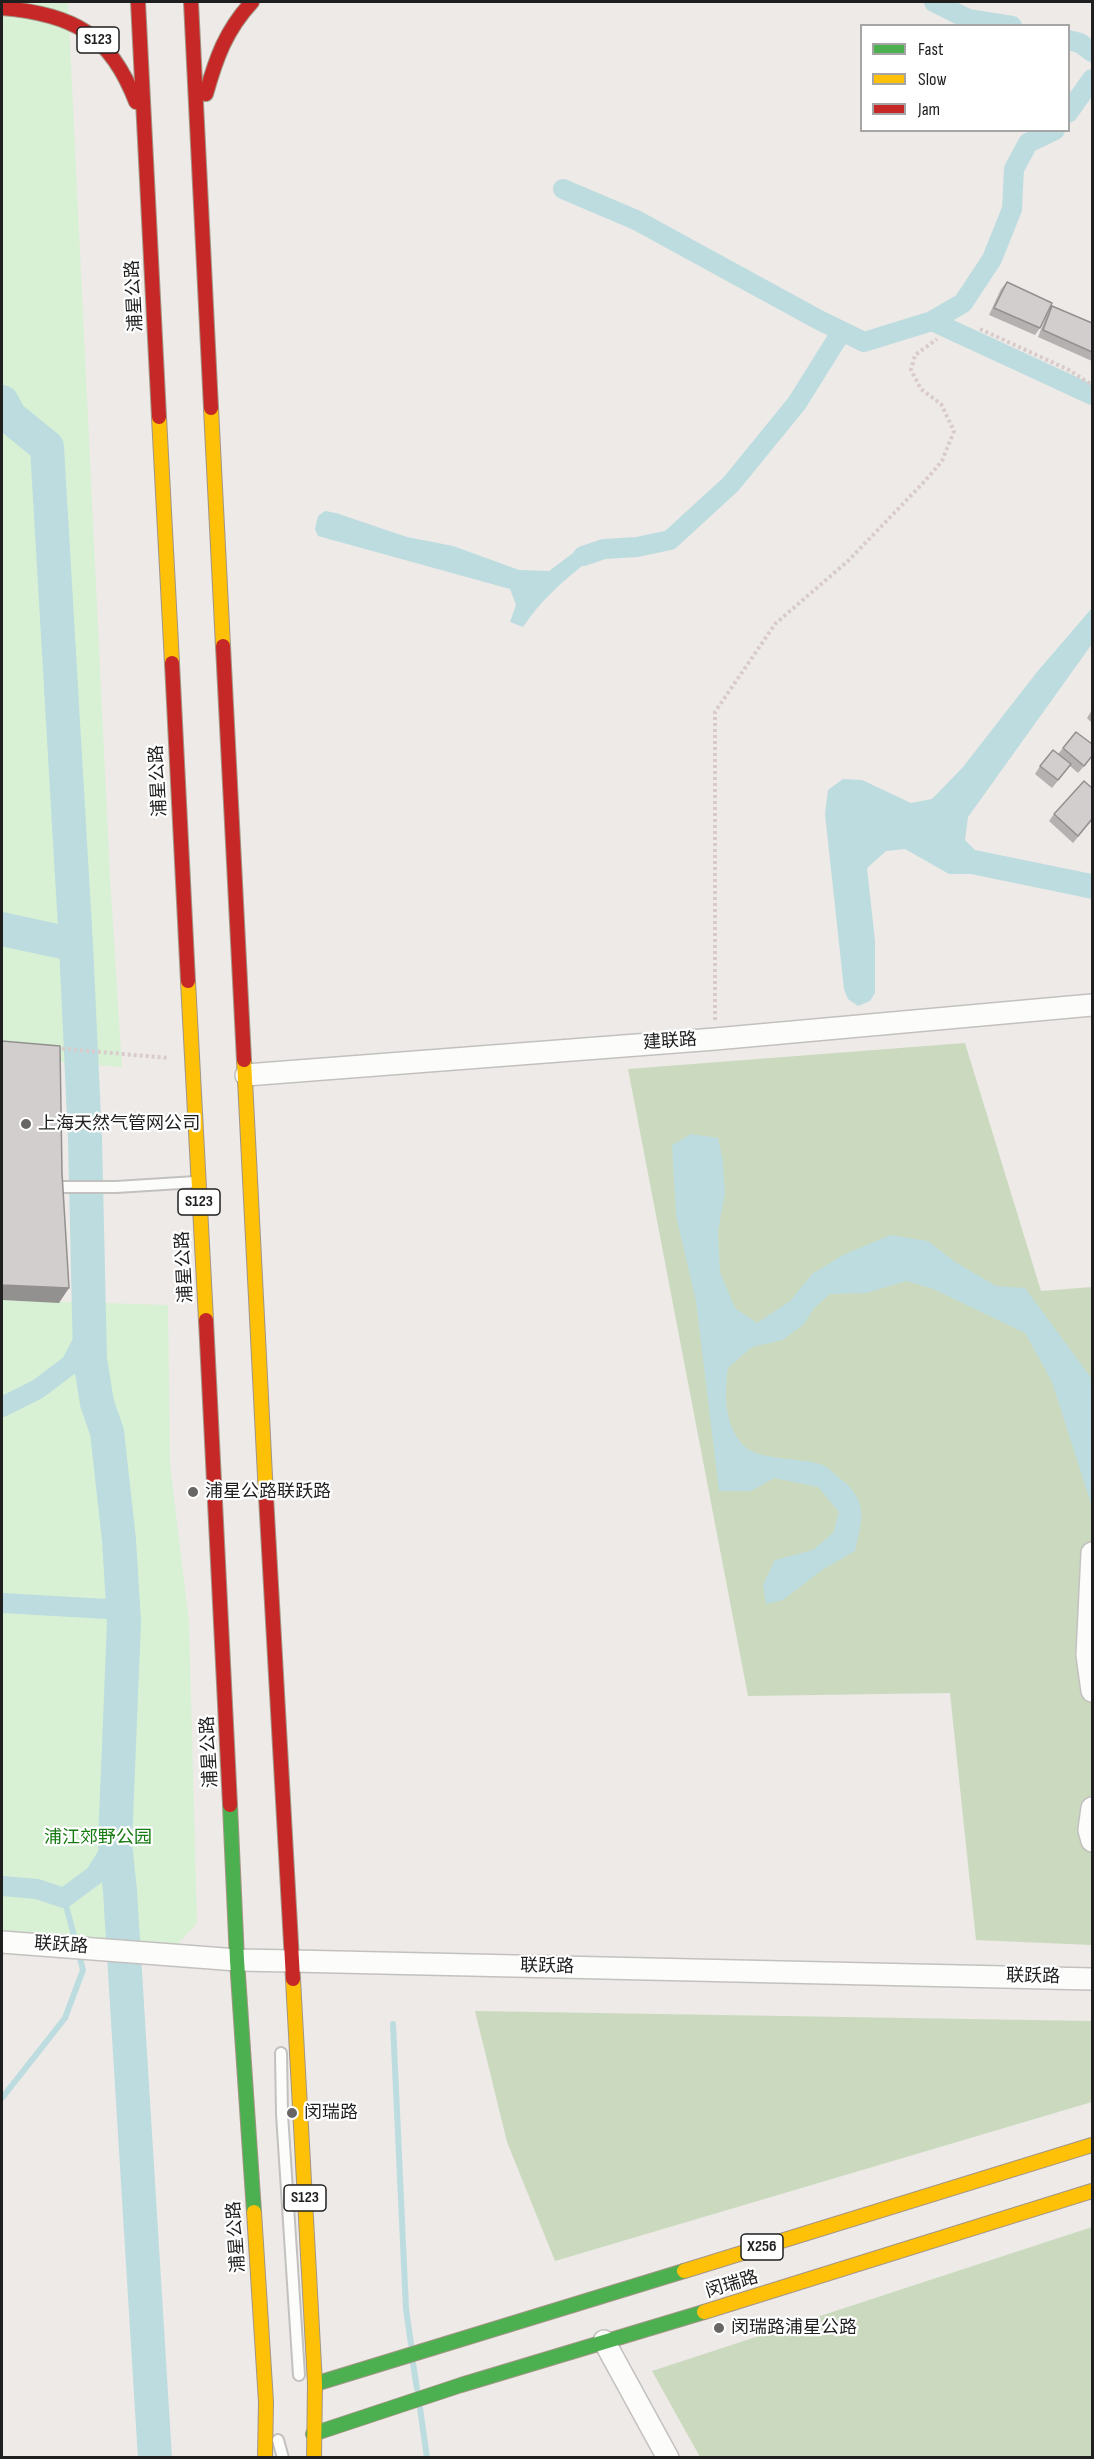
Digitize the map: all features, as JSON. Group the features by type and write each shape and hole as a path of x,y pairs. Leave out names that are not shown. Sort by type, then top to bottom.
{"main road":[{"name":"浦星公路","path":"138,2 216,1492 237,1960 266,2402 265,2457"},
{"name":"S123","path":"191,2 263,1428 315,2384 314,2457"},
{"name":"S123","path":"198,128 218,49 233,21 252,2"},
{"name":"S123","path":"2,8 20,9 62,18 104,44 129,78 144,129"},
{"name":"闵瑞路","path":"315,2384 1092,2145"},
{"name":"闵瑞路","path":"313,2434 394,2405 711,2311 1092,2192"}],"street":[{"name":"建联路","path":"246,1075 715,1039 1092,1005"},
{"path":"1092,1553 1087,1655 1092,1691"},
{"path":"1092,1808 1089,1830 1092,1841"},
{"name":"联跃路","path":"2,1942 237,1960 293,1962 1092,1979"},
{"path":"604,2341 668,2457"}],"lane":[{"path":"47,1187 116,1187 198,1182"},
{"path":"283,2002 293,1962"},
{"path":"281,2046 282,2114 296,2353 300,2384"},
{"path":"266,2402 283,2457"},
{"path":"304,2404 313,2434"}],"path":[{"path":"980,329 1069,370 1092,385"},
{"path":"715,1039 715,712 775,624 849,560 942,461 954,431 941,404 921,389 911,370 915,355 937,339"},
{"path":"50,1047 192,1060"}],"green space":[{"path":"2,2 68,2 110,877 122,1067 2,1057"},
{"path":"965,1043 1041,1291 1092,1287 1092,1945 976,1940 950,1693 748,1696 628,1069"},
{"name":"浦江郊野公园","path":"2,1300 168,1305 170,1464 189,1623 197,1923 174,1948 2,1935"},
{"path":"475,2011 1092,2021 1092,2102 555,2261 507,2142"},
{"path":"1092,2227 1092,2457 700,2457 652,2371"}],"water":[{"path":"325,511 407,537 453,546 519,570 549,571 577,550 588,561 553,591 523,627 510,622 516,605 510,589 318,536 315,529 318,516"},
{"path":"1092,608 1092,644 968,817 965,840 975,850 1092,874 1092,899 971,874 949,874 905,849 886,851 867,868 875,941 875,993 870,1001 858,1006 848,999 844,989 825,814 828,790 843,779 862,780 911,803 932,799 963,767 1037,672"},
{"path":"691,1134 718,1138 723,1161 725,1193 718,1231 720,1272 735,1308 757,1323 790,1301 812,1274 843,1255 890,1235 928,1241 955,1262 996,1286 1025,1288 1092,1379 1092,1507 1052,1382 1025,1333 933,1289 907,1281 866,1293 830,1294 814,1308 804,1324 783,1340 752,1347 728,1368 726,1399 729,1419 737,1438 744,1446 759,1454 812,1462 826,1467 851,1488 860,1504 861,1521 855,1551 822,1570 783,1600 766,1604 763,1585 775,1560 813,1550 833,1533 839,1512 818,1487 774,1478 751,1491 719,1491 696,1301 676,1216 672,1145"}],"building":[{"path":"1007,282 1052,303 1040,328 994,308"},
{"path":"1052,306 1092,323 1092,352 1043,330"},
{"path":"1076,732 1092,744 1092,756 1084,766 1063,748"},
{"path":"1053,750 1071,764 1058,780 1040,766"},
{"path":"1084,781 1092,788 1092,819 1078,836 1054,814"},
{"name":"上海天然气管网公司","path":"2,1041 60,1046 62,1173 69,1288 2,1285"}],"waterway":[{"path":"934,2 968,19 999,24"},
{"path":"1070,40 1080,43 1092,52"},
{"path":"1070,110 1092,79"},
{"path":"932,321 963,303 992,259 1012,209 1014,169 1028,143 1051,132"},
{"path":"563,189 636,220 819,320 864,342 932,321 1092,395"},
{"path":"583,556 604,549 637,547 670,540 731,484 797,403 842,331"},
{"path":"2,402 10,417 47,447 76,945 85,1139 90,1359 97,1403 107,1432 119,1540 124,1622 115,1843 120,1891 155,2458"},
{"path":"2,929 76,945"},
{"path":"2,1407 38,1389 71,1364 90,1327"},
{"path":"2,1603 124,1610"},
{"path":"2,1886 37,1889 64,1898 95,1875 115,1843"},
{"path":"2,2098 65,2018 83,1970 64,1898"},
{"path":"393,2024 406,2309 411,2344"},
{"path":"413,2363 417,2389"},
{"path":"420,2408 427,2458"}],"traffic: fast":[{"path":"230,1805 237,1960 254,2212"},
{"path":"315,2384 684,2271"},
{"path":"313,2434 461,2385 704,2312"}],"traffic: slow":[{"path":"211,408 223,646"},
{"path":"159,417 172,663"},
{"path":"188,981 206,1320"},
{"path":"244,1060 266,1496"},
{"path":"293,1979 315,2384 314,2458"},
{"path":"684,2271 1092,2145"},
{"path":"704,2312 1092,2191"},
{"path":"254,2212 266,2402 265,2458"}],"traffic: jam":[{"path":"138,2 159,417"},
{"path":"191,2 211,408"},
{"path":"206,94 223,45 235,23 252,2"},
{"path":"2,8 49,16 69,22 86,32 114,59 136,102"},
{"path":"223,646 244,1060"},
{"path":"172,663 188,981"},
{"path":"206,1320 230,1805"},
{"path":"266,1496 293,1979"}],"place":[{"name":"上海天然气管网公司","path":"26,1124"},
{"name":"浦星公路联跃路","path":"193,1492"},
{"name":"闵瑞路","path":"292,2113"},
{"name":"闵瑞路浦星公路","path":"719,2328"}]}
